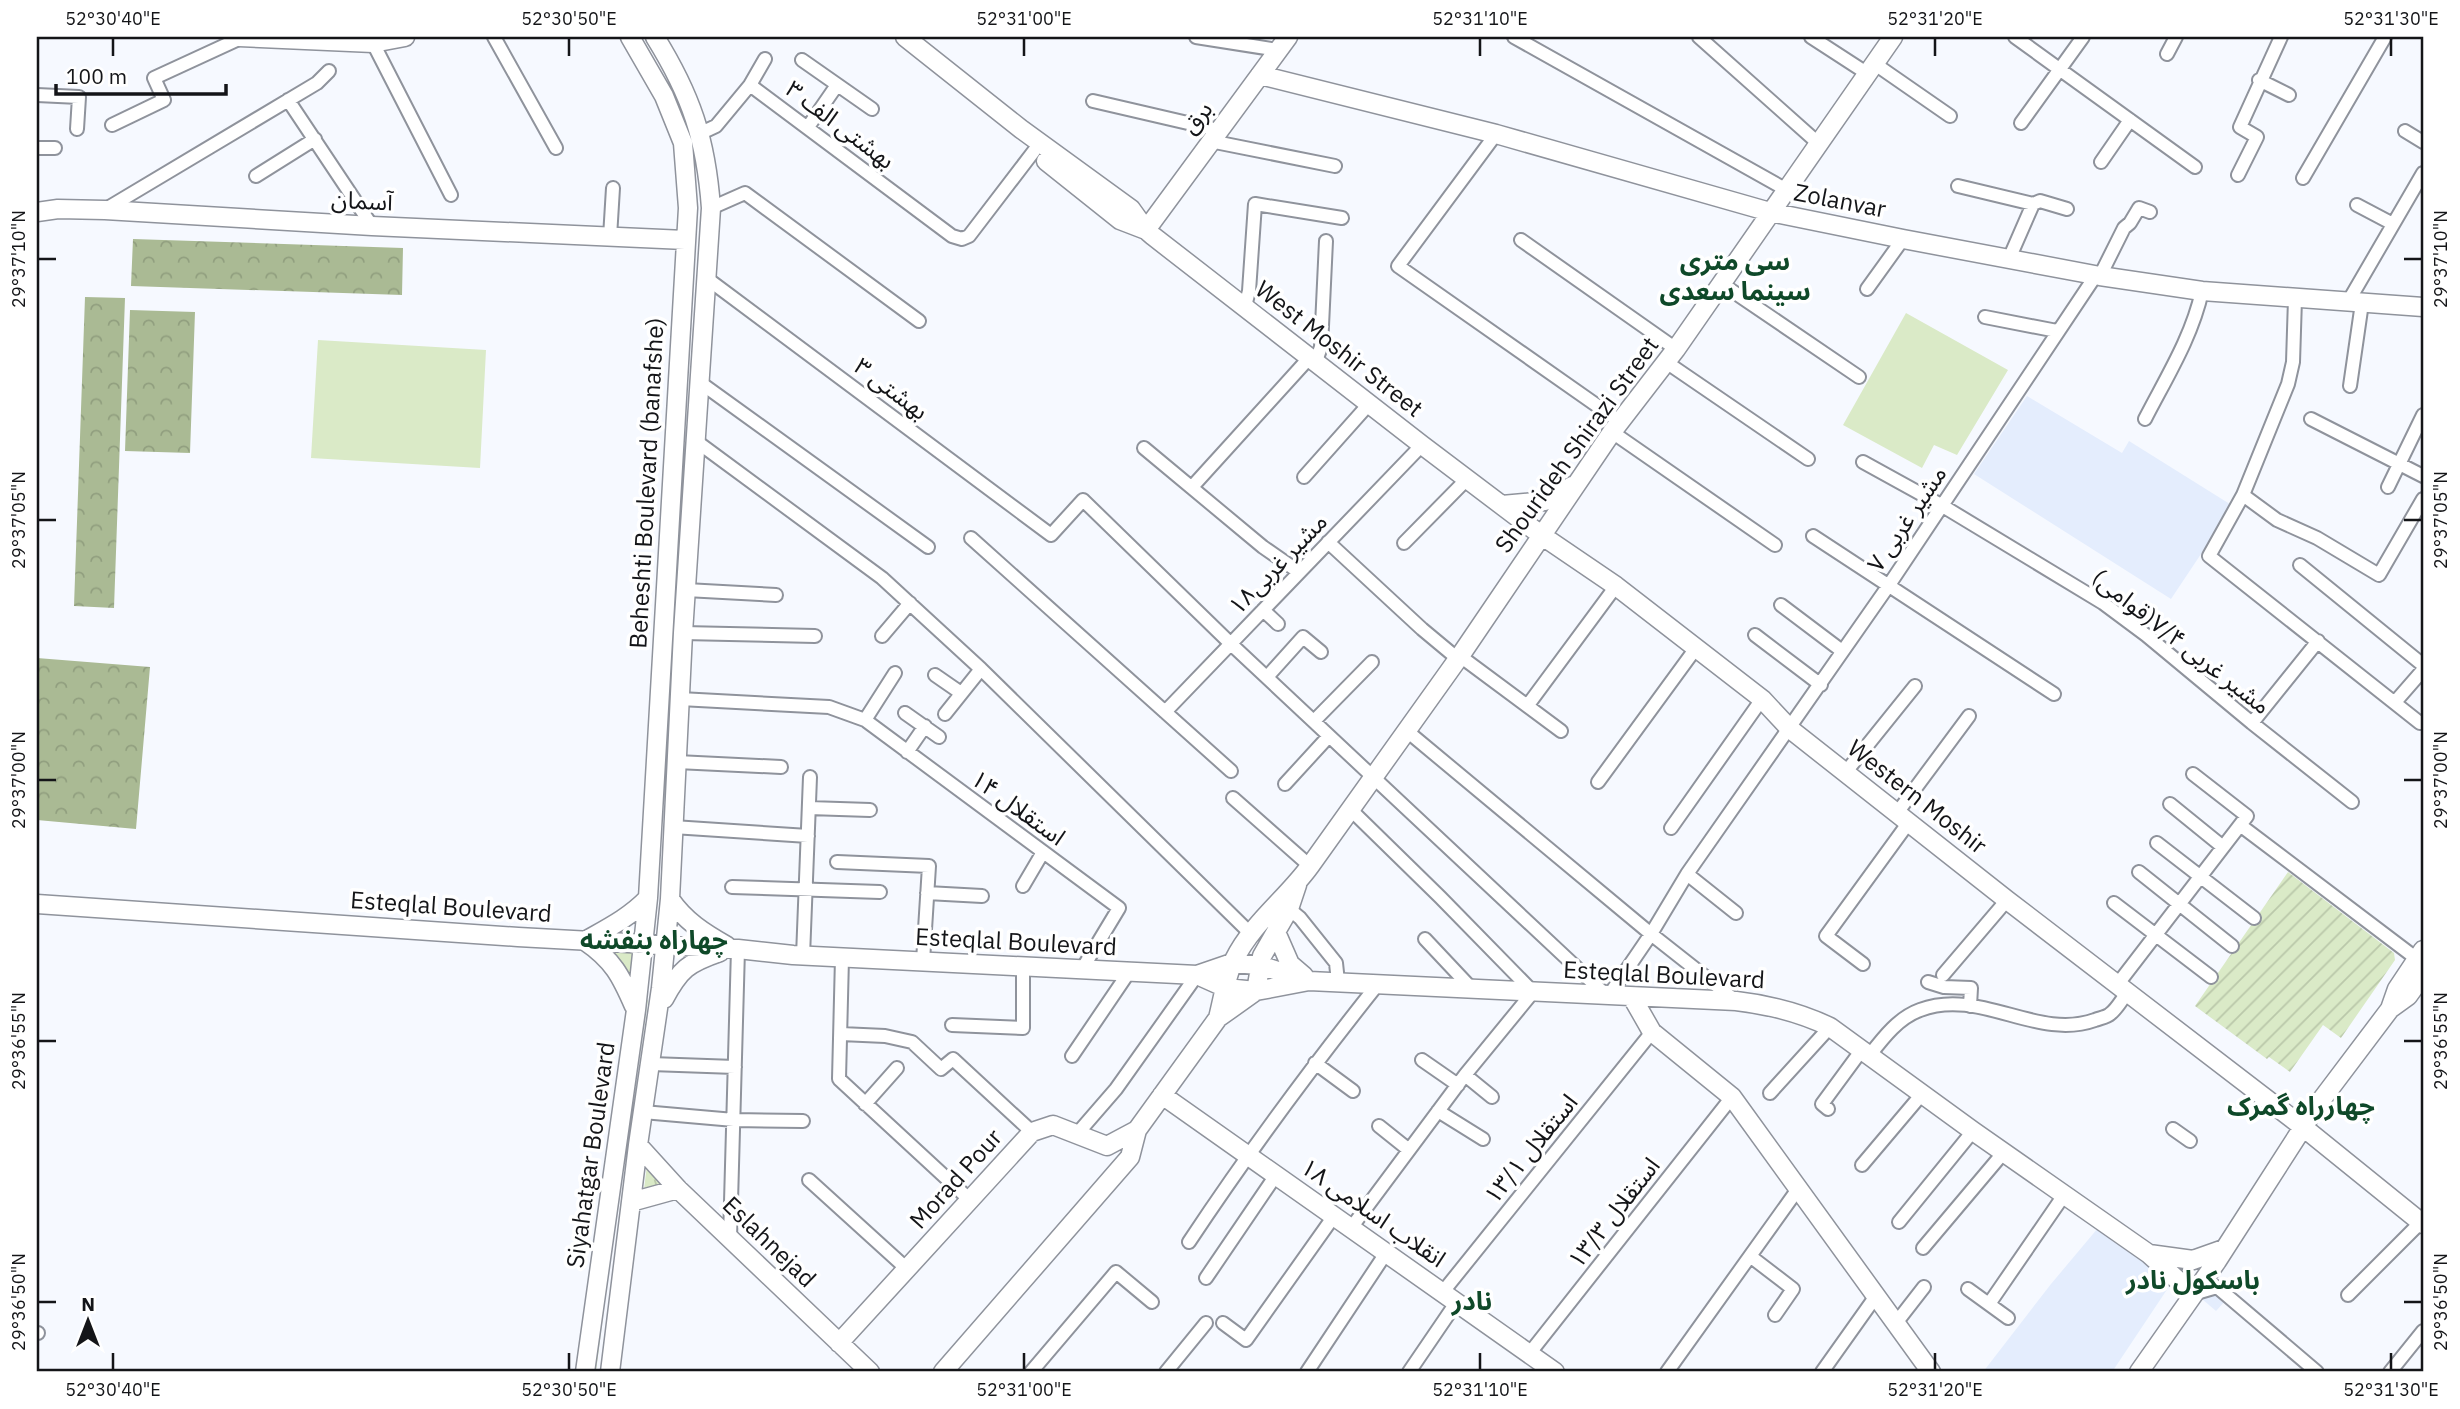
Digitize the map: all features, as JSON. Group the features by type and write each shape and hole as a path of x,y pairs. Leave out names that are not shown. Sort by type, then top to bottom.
{"main road":[{"path":"241,37 373,43 405,37"},
{"name":"Beheshti Boulevard (banafshe)","path":"630,37 664,96 683,143 688,208 648,898 642,944"},
{"path":"610,1372 638,1145 658,1011 670,899 683,633 711,208 708,166 701,133 683,88 655,37"},
{"name":"West Moshir Street","path":"893,37 1120,220 1146,230 1502,505"},
{"name":"West Moshir Street","path":"905,37 1021,129 1131,209 1146,230"},
{"name":"Shourideh Shirazi Street","path":"1226,988 1232,963 1250,933 1310,866 1459,657 1616,427 1671,356 1785,189 1894,37"},
{"name":"برق","path":"1146,230 1283,44"},
{"name":"Zolanvar","path":"1260,75 1496,134 1770,212 1903,239 2202,292 2423,307"},
{"name":"آسمان","path":"37,212 58,209 105,210 373,226 685,240"},
{"path":"1502,505 1545,501 1576,484"},
{"path":"670,492 692,494"},
{"name":"Western Moshir","path":"1502,505 1616,586 1762,699 1790,729 1845,773 2422,1222"},
{"name":"Shourideh Shirazi Street","path":"1255,991 1259,965 1289,909 1298,882"},
{"path":"635,1010 624,982 606,955 585,941 618,923 648,898"},
{"path":"670,899 680,914 696,928 734,948"},
{"name":"Esteqlal Boulevard","path":"37,904 585,941 734,948 803,956 1081,971 1197,975 1232,963 1259,965 1310,981"},
{"path":"1276,932 1290,964 1310,981"},
{"name":"Siyahatgar Boulevard","path":"586,1372 642,944"},
{"path":"658,1011 676,977 696,960 734,948"},
{"path":"2139,1372 2224,1249 2303,1127 2390,1009 2408,996 2421,961"},
{"name":"Esteqlal Boulevard","path":"1197,975 1226,988 1255,991 1310,981 1338,982 1608,997 1736,1001 1769,1005 1804,1014 1830,1027 2149,1254 2193,1294"},
{"name":"Morad Pour","path":"1218,1018 1226,988"},
{"name":"Morad Pour","path":"943,1372 1130,1157 1137,1130 1218,1018 1255,991"},
{"path":"1632,997 1652,1032 1731,1097 1931,1372"},
{"name":"۱۸ انقلاب اسلامی","path":"1162,1095 1552,1372"},
{"name":"Morad Pour","path":"839,1343 1032,1132 1052,1125 1107,1146 1137,1130"},
{"name":"Eslahnejad","path":"638,1145 678,1189 870,1372"},
{"path":"631,1202 678,1189"},
{"path":"2149,1254 2193,1260 2224,1249"}],"street":[{"path":"112,125 164,100 154,78 241,37"},
{"path":"494,37 556,149"},
{"path":"1196,37 1283,44"},
{"path":"1514,37 1785,189"},
{"path":"1699,37 1818,143"},
{"path":"1811,37 1872,69 1950,116"},
{"path":"2015,37 2195,167"},
{"path":"2021,123 2083,37"},
{"path":"2166,54 2176,37"},
{"path":"2238,175 2257,137 2240,127 2259,80 2281,37"},
{"path":"2303,178 2385,37"},
{"path":"373,43 451,195"},
{"path":"750,85 765,59"},
{"path":"802,60 872,109"},
{"path":"105,210 317,83 329,71"},
{"path":"2259,80 2289,95"},
{"name":"بهشتی الف ۳","path":"701,133 716,126 750,85 952,236 962,239 969,236 1034,151"},
{"path":"807,127 837,85"},
{"path":"37,95 79,96 77,129"},
{"path":"288,100 373,226"},
{"path":"1093,101 1214,136 1335,166"},
{"path":"2101,162 2130,120"},
{"path":"2405,131 2423,142"},
{"path":"1496,134 1398,266 1775,545"},
{"path":"256,176 315,139"},
{"path":"37,148 55,148"},
{"path":"2350,386 2355,302 2393,224 2423,173"},
{"path":"1958,186 2033,204 2040,201 2067,209"},
{"path":"610,237 613,188"},
{"path":"711,208 745,193 919,321"},
{"path":"1245,306 1249,291 1255,204 1342,218"},
{"path":"2009,259 2033,204"},
{"path":"2357,205 2393,224"},
{"name":"مشیر غربی ۷","path":"1608,997 1651,934 1687,874 1821,685 2057,331 2098,275 2124,228 2139,208 2150,212"},
{"path":"1867,289 1903,239"},
{"path":"1521,240 1808,459"},
{"path":"1192,487 1313,359 1321,347 1326,241"},
{"name":"بهشتی ۳","path":"705,277 1051,535 1083,500 1231,644"},
{"path":"1721,284 1859,377"},
{"path":"2145,419 2189,331 2202,292"},
{"path":"2295,299 2291,376 2244,495 2209,556 2396,701 2420,723"},
{"path":"1985,317 2057,331"},
{"path":"698,381 928,547"},
{"path":"1304,477 1369,404"},
{"path":"2388,487 2423,415"},
{"path":"2311,419 2423,476"},
{"path":"696,441 882,578 981,669 1250,933"},
{"name":"مشیر غربی۱۸","path":"1165,712 1422,445"},
{"path":"1144,448 1263,547 1299,572"},
{"name":"(قوامی)مشیر غربی ۷/۴","path":"1863,462 1941,505 2104,603 2352,802"},
{"path":"1404,543 1467,479"},
{"path":"2244,495 2277,520 2317,538 2379,575 2423,499"},
{"path":"1813,536 2054,694"},
{"path":"971,538 1231,771"},
{"path":"1328,542 1422,629 1561,731"},
{"path":"2300,565 2423,668 2396,701"},
{"path":"1528,705 1616,586"},
{"path":"686,590 776,595"},
{"path":"882,636 910,603"},
{"path":"1781,605 1842,651"},
{"path":"1263,610 1278,624"},
{"path":"683,633 815,636"},
{"path":"1755,635 1821,685"},
{"path":"1268,677 1303,637 1321,652"},
{"path":"2252,723 2318,641"},
{"path":"1231,644 1608,997"},
{"path":"1598,782 1696,648"},
{"path":"1314,721 1372,662"},
{"path":"945,714 981,669"},
{"path":"865,720 895,673"},
{"path":"935,675 961,693"},
{"path":"1845,773 1914,686"},
{"name":"استقلال ۱۴","path":"680,699 828,707 865,720 1119,908 1081,971"},
{"path":"1671,828 1762,699"},
{"path":"905,713 939,737"},
{"path":"1863,964 1826,936 1969,716"},
{"path":"907,752 925,726"},
{"path":"1407,731 1651,934 1736,1001"},
{"path":"1285,785 1329,736"},
{"path":"677,762 781,767"},
{"path":"1828,1109 1822,1104 1865,1053 1905,1018 1920,1010 1952,1004 1970,1006 2063,1026 2083,1024 2110,1015 2122,989 2156,935 2247,816 2193,774"},
{"path":"803,956 810,777"},
{"path":"1233,798 1310,866"},
{"path":"2170,804 2223,847"},
{"path":"809,808 870,810"},
{"path":"1350,809 1533,992 1438,1111 1351,1228"},
{"path":"2240,825 2421,961"},
{"path":"673,827 808,836"},
{"path":"2157,843 2254,918"},
{"path":"1023,886 1043,852"},
{"path":"837,862 929,866 923,961"},
{"path":"2139,873 2232,946"},
{"path":"1687,874 1736,913"},
{"path":"732,887 880,892"},
{"path":"927,893 982,896"},
{"path":"1943,975 2007,900"},
{"path":"2114,903 2211,977"},
{"path":"1289,909 1336,963 1338,982"},
{"path":"1425,939 1472,989"},
{"path":"730,1238 735,1068 734,948"},
{"path":"842,958 839,1080 970,1200"},
{"path":"952,1026 1023,1028 1023,967"},
{"path":"1072,1056 1129,972"},
{"path":"1077,1134 1116,1089 1197,975"},
{"path":"1928,982 1944,987 1971,988 1970,1006"},
{"path":"1189,1242 1315,1063 1378,984"},
{"path":"1770,1093 1830,1027"},
{"name":"۱۳/۱ استقلال","path":"1409,1372 1449,1298 1652,1032"},
{"path":"841,1034 885,1036 912,1042 941,1069 953,1059 1032,1132"},
{"path":"1422,1060 1492,1097"},
{"path":"1315,1063 1353,1091"},
{"path":"651,1064 735,1068"},
{"path":"865,1104 897,1068"},
{"path":"1862,1165 1922,1094"},
{"name":"۱۳/۳ استقلال","path":"1529,1354 1731,1097"},
{"path":"1438,1111 1483,1139"},
{"path":"643,1112 734,1120 803,1121"},
{"path":"1379,1126 1409,1150"},
{"path":"2173,1129 2190,1141"},
{"path":"1899,1222 1973,1131"},
{"path":"1923,1248 2004,1152"},
{"path":"1206,1278 1276,1175"},
{"path":"809,1180 907,1269"},
{"path":"1667,1372 1798,1189"},
{"path":"1989,1304 2064,1195"},
{"path":"1223,1324 1246,1340 1334,1216"},
{"path":"2348,1295 2422,1222"},
{"path":"1307,1372 1386,1253"},
{"path":"1750,1256 1793,1289 1775,1315"},
{"path":"1031,1372 1116,1272 1152,1302"},
{"path":"1896,1323 1924,1287"},
{"path":"2193,1294 2217,1287 2317,1372"},
{"path":"1968,1289 2008,1318"},
{"path":"1822,1372 1876,1296"},
{"path":"1166,1372 1206,1324"},
{"path":"2389,1372 2423,1331"}],"shaded area":[{"path":"2027,396 2122,453 2129,441 2233,506 2171,599 1974,474"},
{"path":"2098,1228 2172,1282 2112,1372 1983,1372 2051,1284"},
{"path":"2211,1288 2226,1300 2216,1311 2202,1299"}],"green space":[{"path":"133,239 403,248 402,295 131,286"},
{"path":"85,297 125,298 114,608 74,606"},
{"path":"130,310 195,312 190,453 125,451"},
{"path":"1906,313 2008,370 1957,455 1934,445 1922,468 1843,425"},
{"path":"318,340 486,350 480,468 311,458"},
{"path":"37,658 150,667 136,829 37,820"},
{"path":"2288,872 2394,953 2395,960 2341,1038 2323,1025 2290,1072 2269,1057 2267,1059 2195,1006"},
{"path":"606,949 633,951 630,985"},
{"path":"648,1000 613,1235 596,1372 590,1372 644,1001"},
{"path":"647,1165 669,1188 644,1189"}],"district":[{"name":"سی متری سینما سعدی","path":"1735,276"},
{"name":"چهاراه بنفشه","path":"654,940"},
{"name":"چهارراه گمرک","path":"2301,1106"},
{"name":"باسکول نادر","path":"2193,1280"},
{"name":"نادر","path":"1472,1301"}]}
